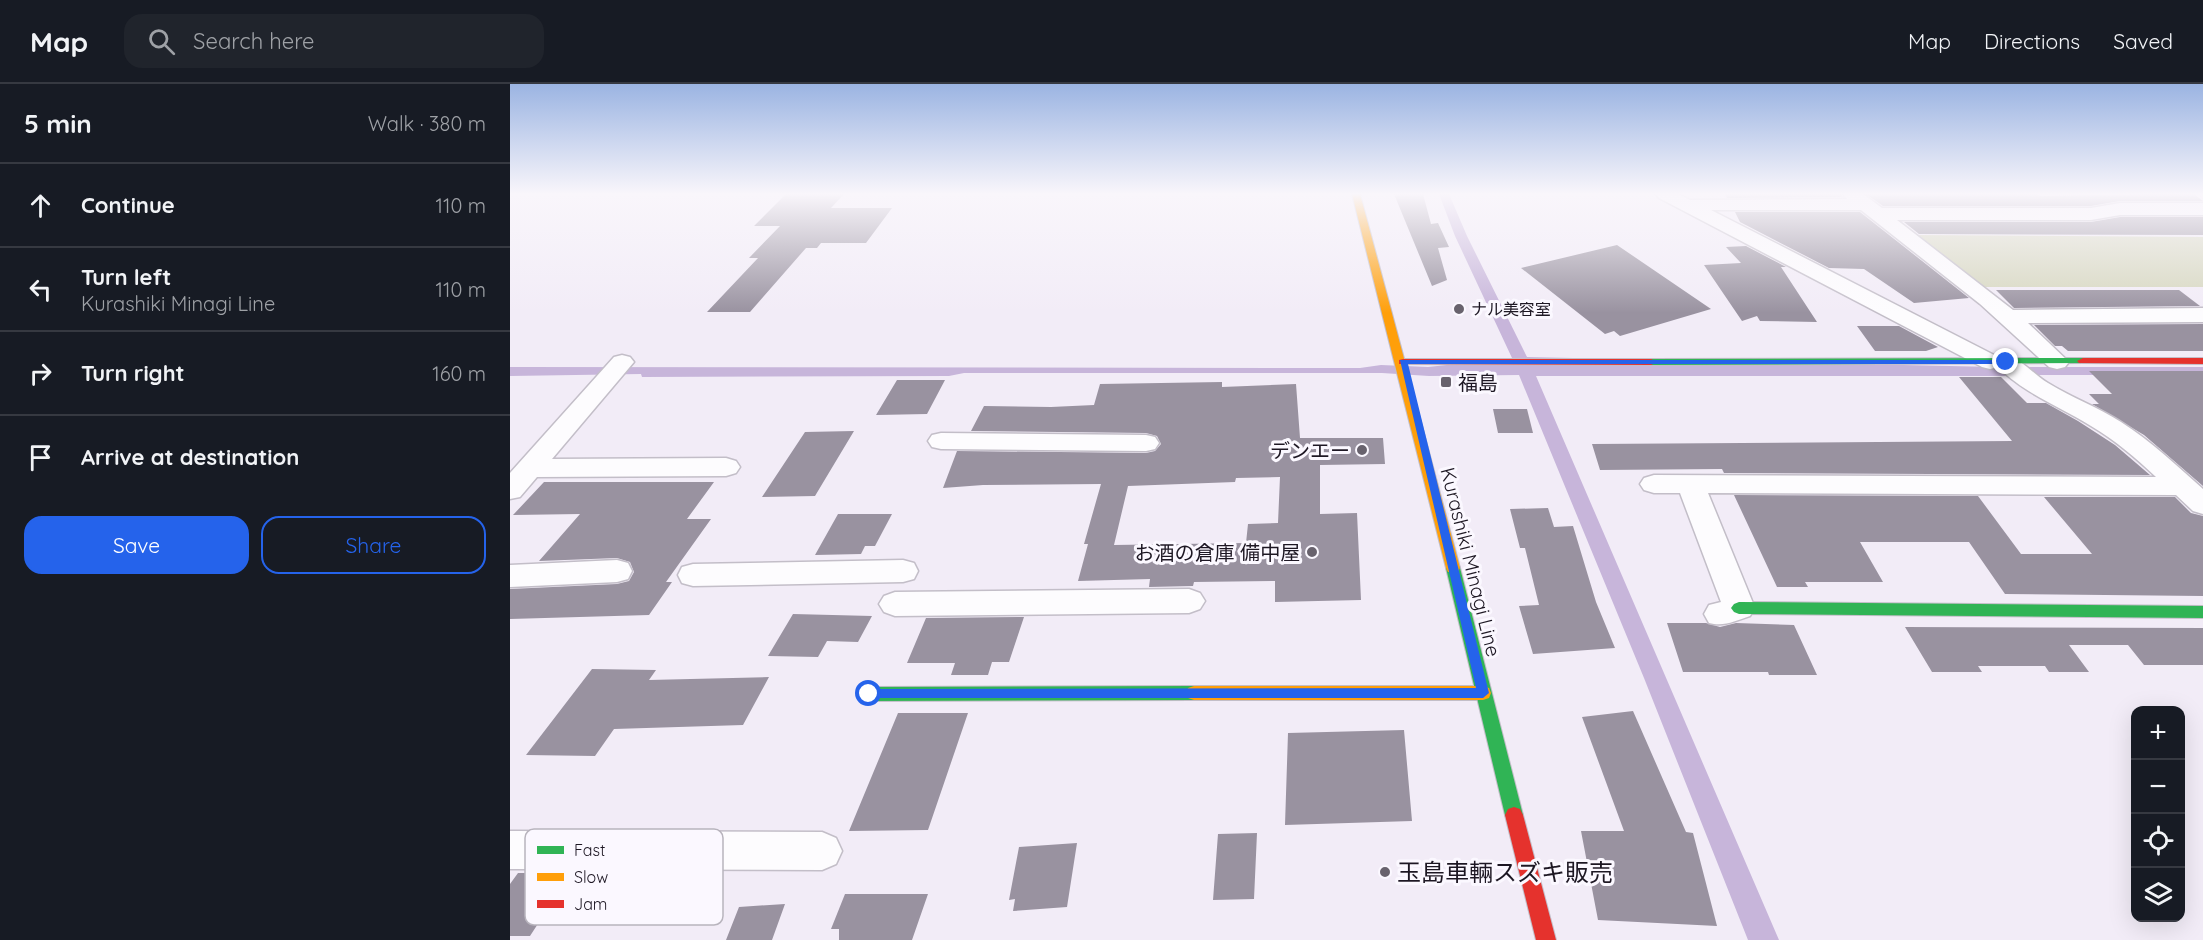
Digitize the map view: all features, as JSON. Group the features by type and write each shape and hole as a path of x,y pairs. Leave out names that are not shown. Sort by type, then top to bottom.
{"street":[{"name":"Kurashiki Minagi Line","path":"1367,234 1403,362 1483,693 1546,940"},
{"path":"1743,234 2007,367 2110,426 2136,444 2193,495"},
{"path":"1903,234 1988,299 2057,362"},
{"path":"2007,317 2203,315"},
{"path":"1403,362 1536,361 2007,367 2057,362 2203,361"},
{"path":"510,490 622,363"},
{"path":"941,441 1146,443"},
{"path":"529,468 726,467"},
{"path":"1654,484 2193,495"},
{"path":"1690,484 1729,611 2203,612"},
{"path":"510,576 617,571"},
{"path":"693,575 903,571"},
{"path":"895,604 1189,601"},
{"path":"869,694 1483,693"},
{"path":"510,850 525,850"},
{"path":"723,851 822,851"}],"green space":[{"path":"1914,235 2203,237 2203,287 1979,287"}],"shaded area":[{"path":"1454,234 1466,234 1527,357 1995,367 2009,376 1536,376 1779,940 1748,940 1644,678 1519,375 964,373 949,376 642,377 641,374 510,376 510,367 1360,368 1381,365 1428,367 1512,358"}],"building":[{"path":"772,234 873,234 866,243 821,243 817,248 806,248 750,312 707,312 758,258 749,258"},
{"path":"1410,234 1443,234 1449,247 1438,248 1447,280 1432,286"},
{"path":"1763,234 1888,234 1969,298 1914,303 1864,269 1829,268"},
{"path":"1919,234 2203,234 2203,235"},
{"path":"1617,245 1711,309 1620,336 1614,331 1605,334 1521,268"},
{"path":"1746,246 1786,267 1781,267 1817,322 1760,321 1757,316 1742,321 1704,265 1741,263 1726,247"},
{"path":"1996,290 2179,290 2200,306 2014,308"},
{"path":"2203,324 2203,351 2068,351 2062,346 2055,346 2034,325"},
{"path":"1857,326 1899,326 1938,347 1926,351 1875,351"},
{"path":"2089,371 2203,371 2203,486 2144,435 2092,404 2099,404 2089,394 2112,394"},
{"path":"1959,377 2001,377 2027,403 2046,403 2078,421 2115,445 2150,475 1724,473 1722,469 1600,470 1592,444 2012,441"},
{"path":"897,380 945,380 927,414 876,415"},
{"path":"1222,382 1222,387 1296,384 1300,438 1383,438 1385,464 1320,465 1320,514 1357,513 1361,600 1275,602 1275,581 1194,582 1193,586 1149,587 1150,579 1078,581 1088,544 1084,544 1101,484 983,485 943,488 957,451 1146,453 1155,451 1161,444 1157,436 1146,433 971,431 984,406 1094,405 1100,384","holes":["1280,477 1278,523 1248,524 1246,543 1114,545 1128,486 1235,482 1236,478"]},
{"path":"1493,409 1527,409 1533,433 1498,433"},
{"path":"854,431 815,496 762,497 805,432"},
{"path":"544,482 714,482 687,519 711,519 666,582 672,582 649,615 510,619 510,589 617,584 629,581 634,572 630,562 617,558 539,561 580,514 513,515"},
{"path":"1734,495 1978,496 2021,554 2092,554 2044,497 2175,497 2191,513 2203,516 2203,596 2005,594 1969,542 1860,542 1883,582 1805,582 1808,587 1777,587"},
{"path":"1548,508 1554,527 1573,526 1596,602 1615,648 1533,654 1519,606 1539,605 1525,548 1520,548 1510,509"},
{"path":"838,514 892,514 875,546 865,546 861,554 815,555"},
{"path":"793,614 872,616 858,642 827,641 818,657 768,656"},
{"path":"1024,617 1009,662 992,662 988,675 951,675 955,663 907,663 926,618"},
{"path":"1667,623 1706,623 1720,627 1736,623 1794,625 1817,675 1769,675 1768,672 1683,672"},
{"path":"1905,627 2203,628 2203,665 2144,665 2128,645 2069,645 2089,672 2049,672 2045,666 1978,666 1982,672 1932,672"},
{"path":"592,669 656,670 649,680 769,677 743,725 614,729 595,756 526,755"},
{"path":"1633,711 1686,832 1693,833 1717,926 1598,920 1581,831 1624,831 1582,717"},
{"path":"898,713 968,713 928,830 849,831"},
{"path":"1404,730 1412,821 1285,825 1288,733"},
{"path":"1257,833 1254,899 1213,900 1218,834"},
{"path":"1077,843 1067,907 1013,911 1015,899 1009,900 1019,847"},
{"path":"518,873 525,873 525,925 537,925 530,936 510,936 510,884"},
{"path":"845,894 928,894 912,940 839,940 839,929 831,929"},
{"path":"785,904 772,940 726,940 739,907"}],"waterway":[{"path":"1989,371 2203,371"}],"traffic: fast":[{"path":"1651,362 2083,361"},
{"path":"1453,568 1514,815"},
{"path":"1739,608 2203,612"},
{"path":"869,694 1194,693"}],"traffic: slow":[{"path":"1366,234 1453,568"},
{"path":"1194,693 1483,693"}],"traffic: jam":[{"path":"2083,361 2203,361"},
{"path":"1403,362 1651,362"},
{"path":"1514,815 1546,940"}],"place":[{"name":"ナル美容室","path":"1459,309"},
{"name":"福島","path":"1446,382"},
{"name":"デンエー","path":"1362,450"},
{"name":"お酒の倉庫 備中屋","path":"1312,552"},
{"name":"玉島車輛スズキ販売","path":"1385,872"}],"route":[{"path":"869,694 1483,693 1403,362 2006,362"}]}
